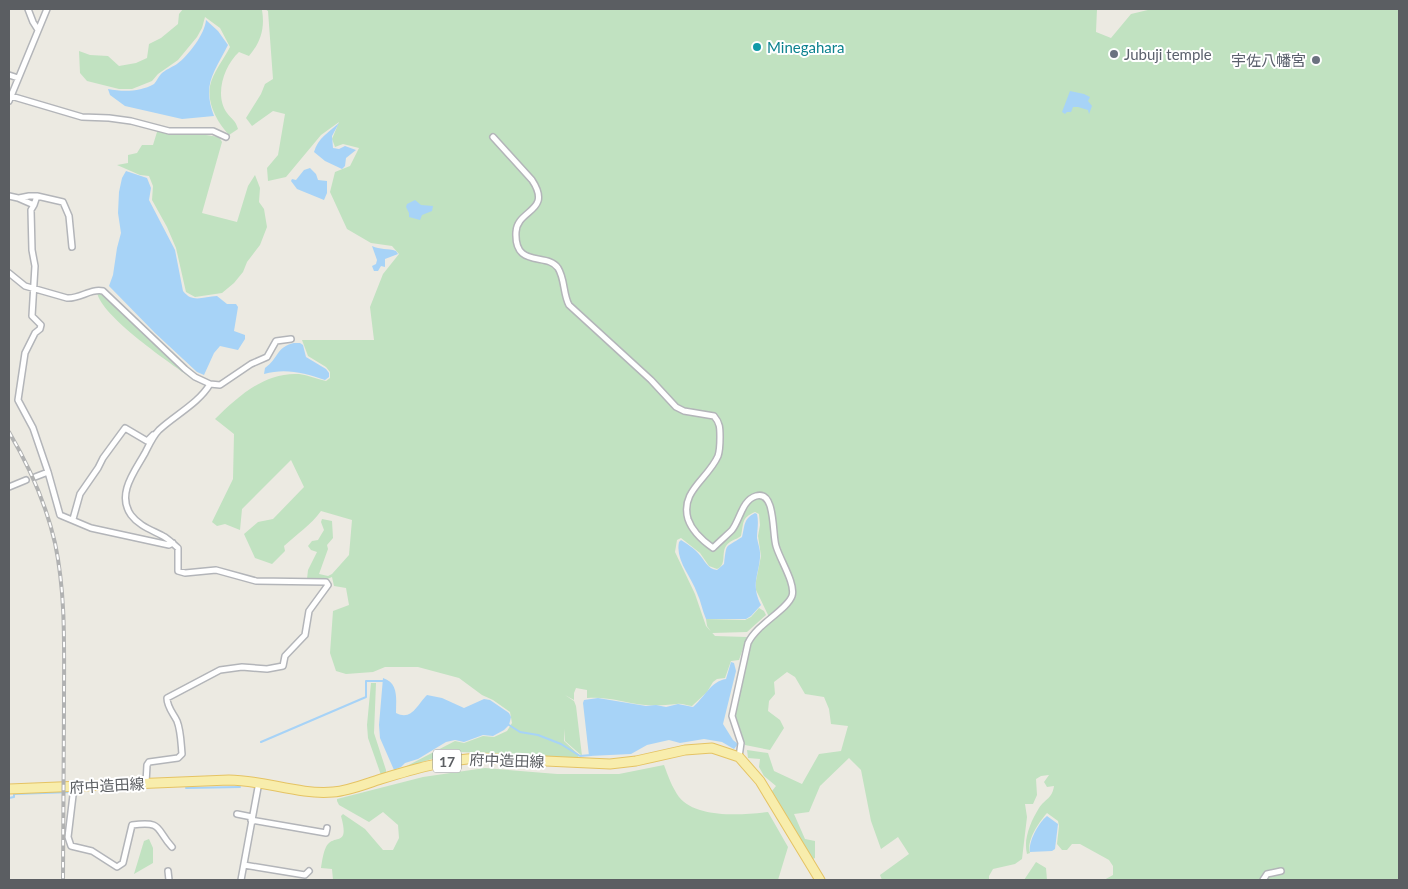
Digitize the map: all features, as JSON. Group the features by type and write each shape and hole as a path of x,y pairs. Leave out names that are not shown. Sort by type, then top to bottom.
{"main road":[{"name":"府中造田線","path":"9,789 229,780 259,782 308,791 327,792 350,789 432,764 458,759 479,758 610,764 636,761 685,750 712,748 740,757"},
{"path":"740,757 760,781 820,880"}],"street":[{"path":"28,9 38,30"},
{"path":"47,9 10,99 82,117 109,118 169,131 213,131 226,137"},
{"path":"9,75 18,78"},
{"path":"492,137 538,188 537,205 518,223 516,232 518,247 522,253 527,257 556,266 561,278 565,298 569,305 651,380 676,407 684,412 714,416 719,422 720,446 717,457 689,496 686,510 690,524 703,542 712,548 733,528 745,504 752,497 757,495 767,498 770,505 775,544 791,581 793,593 790,600 757,629 748,643 732,716 742,743 740,757"},
{"path":"9,196 34,205"},
{"path":"18,198 37,196 64,202 69,216 72,248"},
{"path":"37,196 31,210 32,250 35,266 32,316 41,325 40,329 35,332 25,353 18,400 33,428 60,515 91,528 169,545 173,543"},
{"path":"9,273 25,286 73,299 98,290 103,291 185,369 210,384 220,385 251,364 266,357 276,342 291,339"},
{"path":"73,519 80,494 98,468 102,458 125,428 147,441 207,390 210,384"},
{"path":"146,783 146,765 149,762 178,758 182,754 176,720 167,702 167,698 220,670 242,668 267,669 283,666 285,656 305,635 310,611 328,585 326,582 311,581 256,581 216,570 178,572 178,548 166,537 145,527 132,517 126,500 131,474 157,431"},
{"path":"35,477 48,472"},
{"path":"9,487 26,480"},
{"path":"242,880 259,782"},
{"path":"74,787 68,837 71,846 92,851 117,867 123,864 132,825 143,823 160,828 165,840 172,846"},
{"path":"237,814 326,833 327,828"},
{"path":"244,865 305,875 309,870"},
{"path":"168,871 169,880"},
{"path":"1263,880 1266,874 1281,871"}],"green space":[{"path":"183,9 262,10 263,23 257,45 249,56 239,52 229,65 222,81 221,98 223,106 236,123 238,129 229,135 214,112 209,93 214,76 230,47 220,28 205,17 197,37 178,60 158,74 152,81 132,89 119,89 87,81 80,73 79,51 90,55 108,56 119,66 136,63 147,58 149,44 161,38 178,24 179,14"},
{"path":"265,9 1097,9 1096,32 1111,38 1131,14 1152,9 1399,9 1399,880 1104,880 1113,875 1113,866 1109,860 1080,844 1072,844 1067,850 1062,850 1057,844 1058,821 1047,813 1034,832 1029,848 1030,853 1027,854 1026,842 1031,824 1039,808 1053,790 1054,786 1047,787 1044,782 1049,775 1036,779 1037,795 1033,804 1025,804 1027,817 1022,859 1015,864 993,869 989,880 882,880 880,875 909,854 898,837 881,849 871,821 861,770 849,758 820,786 809,812 794,814 805,839 815,841 815,858 813,859 772,791 776,786 764,776 759,767 760,759 748,758 747,750 768,753 774,771 802,784 819,754 841,751 848,726 831,724 829,709 824,697 805,694 795,677 787,672 774,682 775,694 769,701 768,711 780,720 784,728 770,750 745,745 736,719 735,710 753,638 771,621 756,590 761,556 758,536 759,514 755,512 745,519 741,536 729,542 726,546 722,565 717,569 709,566 700,553 681,538 677,540 675,552 695,594 706,626 715,636 747,637 739,660 731,661 725,678 717,679 713,682 707,692 692,706 679,704 645,705 609,699 587,698 587,690 576,688 574,700 565,695 574,701 576,706 582,756 565,741 564,729 564,741 579,755 578,758 462,752 441,756 403,768 455,741 464,743 483,736 494,737 507,731 512,723 510,712 459,678 418,667 385,667 373,672 346,674 336,671 330,653 333,611 349,605 346,588 334,586 332,577 325,580 307,579 308,570 317,552 311,550 308,546 312,541 318,540 324,530 321,522 322,519 332,521 333,538 327,545 328,549 319,574 328,576 332,574 349,555 352,520 321,511 284,546 285,551 272,564 255,558 244,534 258,522 273,519 304,487 291,460 242,509 240,530 225,524 217,526 212,522 233,479 234,434 215,419 242,395 274,377 286,374 299,374 326,381 330,378 330,372 326,367 308,356 302,340 374,340 370,307 383,274 399,254 392,246 371,243 347,229 330,192 335,172 350,166 359,148 343,144 335,147 332,139 339,122 321,135 286,177 268,181 267,168 278,155 285,114 273,111 252,126 246,118 265,84 273,79 268,11"},
{"path":"157,132 193,133 219,137 222,142 202,213 237,222 248,186 255,175 260,188 259,202 264,209 267,227 260,245 247,262 243,272 222,293 195,297 186,292 176,248 152,200 153,186 149,176 140,175 117,165 128,163 128,155 137,153 142,145 153,145"},
{"path":"97,292 106,296 199,382 155,352 123,326 110,314 101,302"},
{"path":"759,608 766,615 747,632 712,633 707,626 706,619 745,620 751,617"},
{"path":"371,683 376,683 374,733 386,770 386,774 381,775 368,738 367,725"},
{"path":"664,765 679,797 697,809 721,814 768,812 788,847 778,880 333,880 332,869 321,868 326,847 344,833 341,816 343,814 365,829 383,850 393,850 399,838 398,825 383,812 369,822 339,805 337,799 423,777 485,768 557,774 619,774"},
{"path":"149,839 153,848 153,863 134,874 144,841"},
{"path":"1036,862 1046,868 1047,880 1024,880"}],"water":[{"path":"206,20 218,31 228,45 214,71 209,87 214,116 182,119 125,106 110,95 108,89 131,91 143,89 154,84 161,74 177,64 191,50 203,32"},
{"path":"1070,91 1090,97 1088,101 1092,106 1089,114 1088,110 1078,107 1073,107 1071,112 1065,114 1062,112"},
{"path":"339,123 332,136 333,148 339,149 345,146 356,150 346,158 345,166 342,169 325,161 314,152 321,139"},
{"path":"310,168 316,174 318,180 327,181 327,193 324,200 297,189 291,181 292,179 296,180 304,170"},
{"path":"126,171 147,178 151,188 149,200 175,250 183,291 195,298 217,296 227,304 236,304 238,307 234,331 245,335 245,339 238,350 220,346 214,353 204,375 197,372 155,333 109,286 121,233 118,213 119,192 122,178"},
{"path":"415,200 421,205 433,206 432,211 422,215 420,220 409,217 406,207 407,204"},
{"path":"372,246 396,251 398,254 385,259 385,267 381,266 378,271 374,271 372,266 376,264 377,260"},
{"path":"294,343 303,345 306,357 326,369 329,377 325,380 302,373 287,371 264,374 265,368 281,350"},
{"path":"755,513 758,517 757,538 760,550 756,592 761,605 746,619 706,619 698,596 681,562 678,549 679,542 681,540 690,546 708,566 717,570 724,564 727,547 742,537 746,520"},
{"path":"731,662 734,663 736,671 723,724 733,740 738,744 734,749 722,742 704,739 680,743 669,740 647,745 631,754 589,756 584,700 598,698 646,706 666,707 678,704 693,707 712,686 726,679"},
{"path":"383,678 392,684 396,692 396,713 406,715 414,711 427,695 442,698 464,708 484,699 490,700 509,713 511,717 509,725 493,736 483,735 464,742 455,740 446,742 418,759 405,763 394,770 380,738 379,725"},
{"path":"1047,816 1058,824 1055,849 1052,851 1030,852 1035,833"}],"waterway":[{"path":"261,742 366,697 366,681 385,681"},
{"path":"509,725 520,732 538,735 561,744 580,756 591,755"},
{"path":"186,788 240,787"},
{"path":"9,798 14,797 14,794 72,792"}],"railway":[{"path":"9,432 42,500 59,563 63,602 64,642 63,880"}],"place":[{"name":"Minegahara","path":"757,47"},
{"name":"Jubuji temple","path":"1114,54"},
{"name":"宇佐八幡宮","path":"1316,60"}]}
